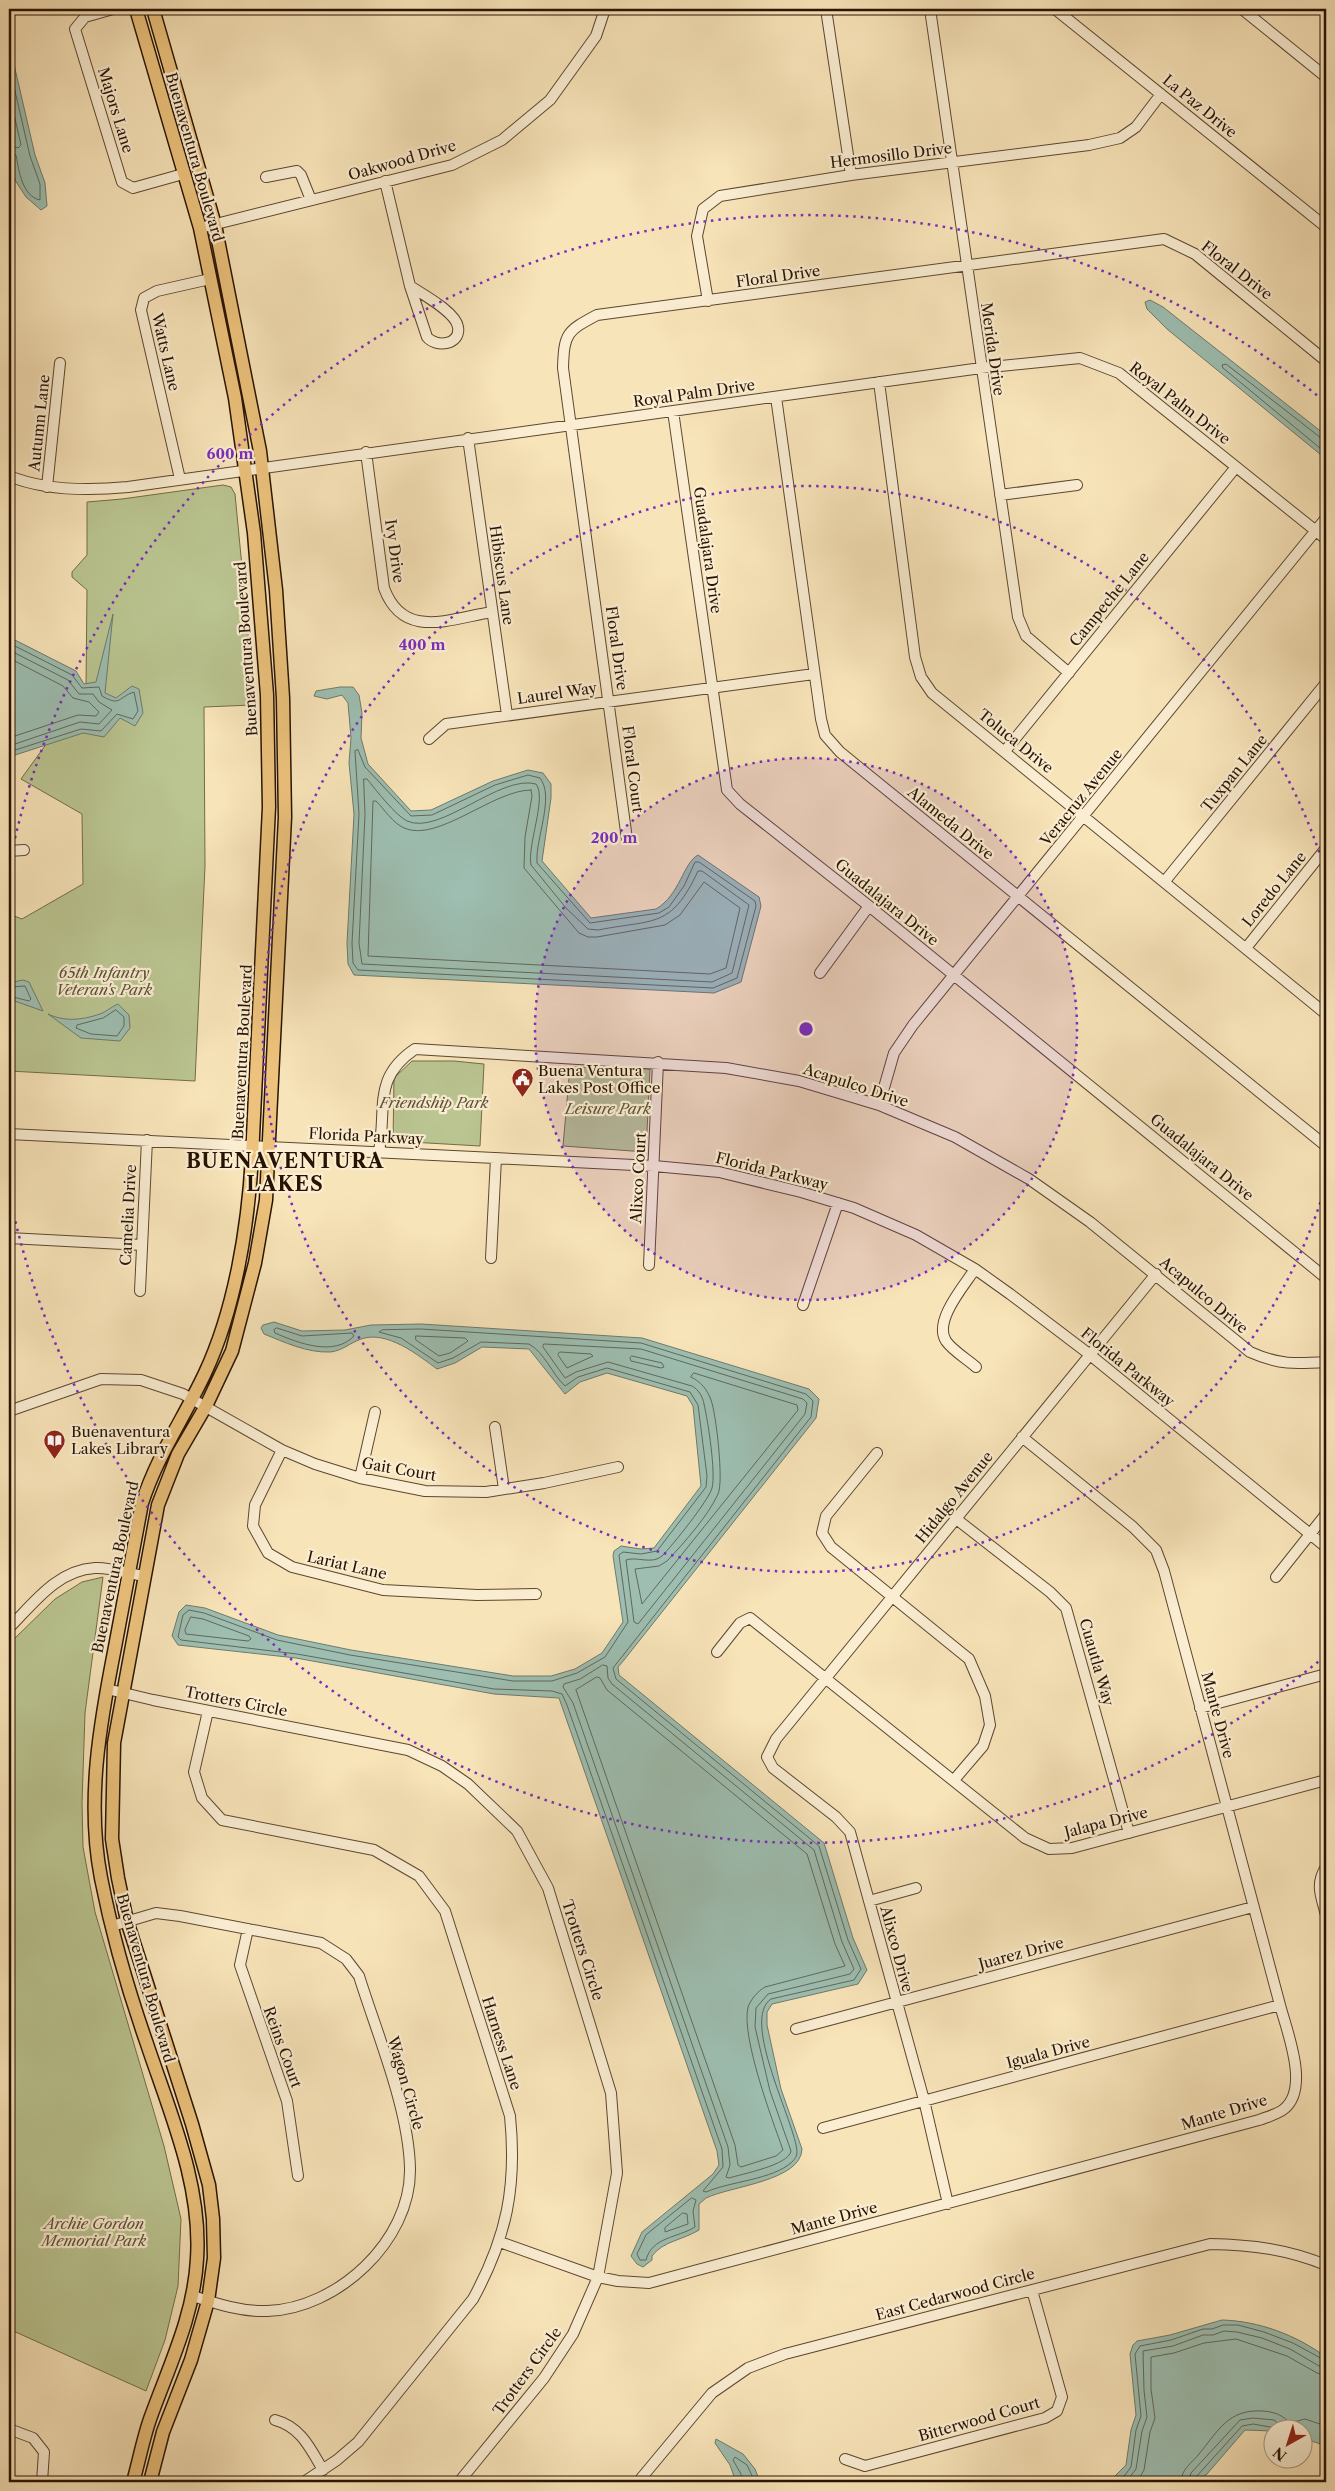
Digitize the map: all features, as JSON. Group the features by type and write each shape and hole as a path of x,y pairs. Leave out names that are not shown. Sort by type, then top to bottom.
{"main road":[{"name":"Buenaventura Boulevard","path":"133,2482 150,2421 178,2349 193,2296 198,2258 197,2230 192,2185 176,2128 146,2041 112,1926 101,1876 94,1797 98,1740 142,1503 152,1473 206,1372 227,1310 240,1252 250,1194 270,807 267,695 254,533 235,398 200,228 136,9"},
{"name":"Buenaventura Boulevard","path":"150,2482 164,2432 191,2360 208,2301 214,2258 213,2219 209,2186 192,2124 127,1921 112,1839 114,1743 158,1505 178,1454 206,1406 232,1351 244,1309 266,1200 285,817 283,698 275,582 262,467 251,398 215,224 153,9"}],"street":[{"name":"Majors Lane","path":"113,9 86,17 75,29 122,182 133,188 183,174"},
{"name":"Oakwood Drive","path":"200,228 452,165 502,140 550,100 596,36 605,9"},
{"path":"826,9 851,175"},
{"name":"Merida Drive","path":"930,9 1018,617 1026,636 1069,673"},
{"name":"La Paz Drive","path":"1055,9 1326,227"},
{"path":"1242,9 1255,13 1326,76"},
{"name":"Hermosillo Drive","path":"708,300 697,236 702,209 720,196 851,175 1089,145 1120,138 1136,127 1161,94"},
{"path":"266,177 297,171 301,175 311,200"},
{"path":"385,181 410,286 427,337 431,342 439,344 451,342 457,335 458,327 456,321 432,300 410,286"},
{"name":"Floral Drive","path":"610,701 563,368 564,344 572,328 597,314 1164,239 1195,254 1326,361"},
{"name":"Watts Lane","path":"180,479 141,310 144,298 157,291 210,279"},
{"name":"Royal Palm Drive","path":"9,476 47,487 102,489 981,368 1080,358 1119,373 1326,539"},
{"name":"Autumn Lane","path":"47,487 60,363"},
{"name":"Toluca Drive","path":"879,382 915,657 921,678 932,693 1326,1013"},
{"name":"Alameda Drive","path":"776,397 814,674 825,735 840,752 1326,1146"},
{"name":"Guadalajara Drive","path":"673,411 727,790 740,804 954,974 1326,1278"},
{"name":"Hibiscus Lane","path":"468,438 507,715"},
{"name":"Ivy Drive","path":"366,452 384,588 390,603 398,614 410,620 426,622 492,612"},
{"name":"Campeche Lane","path":"1005,751 1236,467"},
{"path":"1000,495 1077,485"},
{"name":"Veracruz Avenue","path":"879,1105 894,1053 913,1024 1019,897 1326,518"},
{"name":"Laurel Way","path":"429,739 446,724 814,674"},
{"name":"Tuxpan Lane","path":"1165,881 1326,683"},
{"name":"Floral Court","path":"610,701 627,839"},
{"name":"Loredo Lane","path":"1246,948 1326,848"},
{"path":"9,850 24,850"},
{"path":"820,973 869,906"},
{"name":"Acapulco Drive","path":"379,1151 384,1083 400,1059 415,1049 658,1062 726,1068 799,1081 879,1105 955,1138 1029,1179 1090,1222 1250,1352 1270,1361 1290,1365 1326,1362"},
{"name":"Alixco Court","path":"649,1265 658,1062"},
{"name":"Florida Parkway","path":"9,1134 654,1166 719,1172 838,1203 916,1235 975,1269 1089,1354 1326,1547"},
{"name":"Camelia Drive","path":"140,1291 146,1140"},
{"path":"491,1258 496,1158"},
{"path":"804,1304 838,1203"},
{"path":"9,1238 142,1245"},
{"path":"975,1269 947,1312 942,1329 946,1342 976,1367"},
{"name":"Hidalgo Avenue","path":"776,1739 1156,1274"},
{"name":"Gait Court","path":"9,1411 101,1379 141,1380 191,1398 282,1450 315,1464 360,1478 424,1491 486,1492 544,1483 618,1467"},
{"path":"360,1478 375,1412"},
{"path":"496,1427 504,1489"},
{"name":"Mante Drive","path":"500,2242 598,2277 618,2281 649,2283 1259,2120 1285,2109 1296,2093 1297,2073 1280,2005 1164,1571 1156,1550 1133,1527 1022,1437"},
{"name":"Lariat Lane","path":"282,1450 255,1504 253,1526 268,1552 292,1568 383,1590 478,1596 536,1594"},
{"path":"877,1453 826,1516 822,1533 831,1547 969,1659 985,1696 990,1725 983,1746 954,1780"},
{"path":"1276,1577 1326,1514"},
{"name":"Cuautla Way","path":"955,1518 1050,1592 1066,1608 1129,1833"},
{"path":"9,1628 64,1576 76,1571 96,1568 144,1576"},
{"name":"Jalapa Drive","path":"716,1652 740,1623 750,1618 1025,1838 1049,1850 1072,1848 1326,1780"},
{"path":"1200,1708 1326,1674"},
{"name":"Trotters Circle","path":"107,1689 208,1711 408,1750 442,1766 468,1784 516,1831 548,1888 611,2093 617,2173 598,2277 573,2334 554,2363 459,2482"},
{"name":"Harness Lane","path":"208,1711 194,1772 202,1798 222,1820 374,1850 419,1876 445,1911 510,2116 513,2150 512,2182 508,2212 500,2242 473,2299 373,2426 349,2451 304,2482"},
{"name":"Alixco Drive","path":"776,1739 767,1757 773,1768 836,1817 850,1832 924,2100 948,2204"},
{"path":"1326,1867 1320,1876 1319,1886 1326,1915"},
{"path":"868,1901 916,1888"},
{"name":"Juarez Drive","path":"796,2029 1253,1907"},
{"name":"Wagon Circle","path":"112,1926 156,1913 321,1944 346,1959 359,1976 405,2123 410,2171 396,2227 378,2255 337,2289 300,2305 268,2311 238,2308 193,2296"},
{"name":"Reins Court","path":"248,1929 240,1965 287,2101 298,2176"},
{"name":"Iguala Drive","path":"824,2128 1280,2005"},
{"name":"East Cedarwood Circle","path":"638,2482 712,2393 748,2368 785,2354 1210,2244 1252,2245 1295,2253 1326,2265"},
{"name":"Bitterwood Court","path":"845,2459 865,2466 1045,2418 1057,2411 1062,2397 1032,2290"},
{"path":"275,2420 287,2423 298,2432 322,2470"},
{"path":"9,2428 32,2438 44,2452 42,2482"}],"green space":[{"name":"65th Infantry Veteran's Park","path":"223,485 231,487 235,494 248,629 252,705 204,707 205,866 195,1081 9,1071 9,914 22,919 83,884 82,814 21,779 86,689 87,590 72,577 72,572 87,555 87,502"},
{"name":"Friendship Park","path":"412,1061 454,1061 484,1064 480,1146 393,1141 394,1078"},
{"name":"Leisure Park","path":"570,1067 650,1069 646,1152 563,1146"},
{"name":"Archie Gordon Memorial Park","path":"103,1577 85,1713 82,1803 83,1847 95,1912 164,2146 181,2219 178,2286 165,2340 146,2391 9,2329 9,1644 55,1599 82,1582"}],"water":[{"path":"9,43 35,155 45,183 47,206 41,210 26,197 15,180 9,146"},
{"path":"1150,300 1163,307 1323,433 1326,436 1326,459 1167,329 1147,309 1145,302"},
{"path":"113,614 105,693 116,698 132,686 139,689 143,713 135,726 120,718 104,737 83,733 9,757 9,637 76,671 84,684 96,682"},
{"path":"353,687 359,695 362,713 361,738 368,764 411,811 431,810 493,781 528,770 543,773 551,784 551,798 542,861 591,918 656,909 671,896 688,865 698,855 759,897 761,906 741,982 714,993 354,975 348,964 347,943 354,814 349,763 351,738 348,703 342,695 327,699 314,696 316,691"},
{"path":"23,980 29,982 43,1011 9,999 9,983"},
{"path":"118,1004 129,1015 130,1028 120,1041 81,1038 48,1014 67,1019 87,1018 100,1014"},
{"path":"274,1322 302,1331 345,1330 371,1325 421,1324 642,1338 809,1389 819,1399 816,1418 618,1667 619,1675 824,1843 853,1938 867,1970 858,1984 772,2004 767,2012 767,2025 781,2089 802,2149 799,2160 778,2175 706,2198 699,2204 699,2230 662,2247 652,2256 652,2260 643,2267 637,2264 631,2256 642,2232 713,2174 719,2165 717,2151 559,1698 494,1694 296,1658 178,1645 172,1636 179,1612 186,1605 205,1608 278,1635 351,1650 513,1676 551,1676 575,1669 602,1653 623,1622 613,1556 614,1551 621,1546 641,1549 654,1548 701,1486 693,1406 687,1396 607,1373 580,1382 565,1394 529,1349 482,1347 455,1363 437,1369 402,1345 381,1338 361,1339 330,1352 304,1349 264,1334 261,1328 263,1325"},
{"path":"1222,2320 1236,2321 1263,2326 1290,2336 1326,2357 1326,2446 1312,2441 1312,2418 1262,2418 1262,2431 1245,2430 1207,2474 1196,2482 1096,2482 1112,2479 1126,2465 1131,2430 1136,2415 1130,2354 1133,2345 1137,2341 1170,2335"},
{"path":"716,2439 743,2454 755,2469 760,2482 736,2482 730,2465 715,2443"}],"place":[{"name":"Buena Ventura Lakes Post Office","path":"522,1098"},
{"name":"Buenaventura Lakes Library","path":"55,1459"}],"district":[{"name":"BUENAVENTURA LAKES","path":"285,1172"}]}
